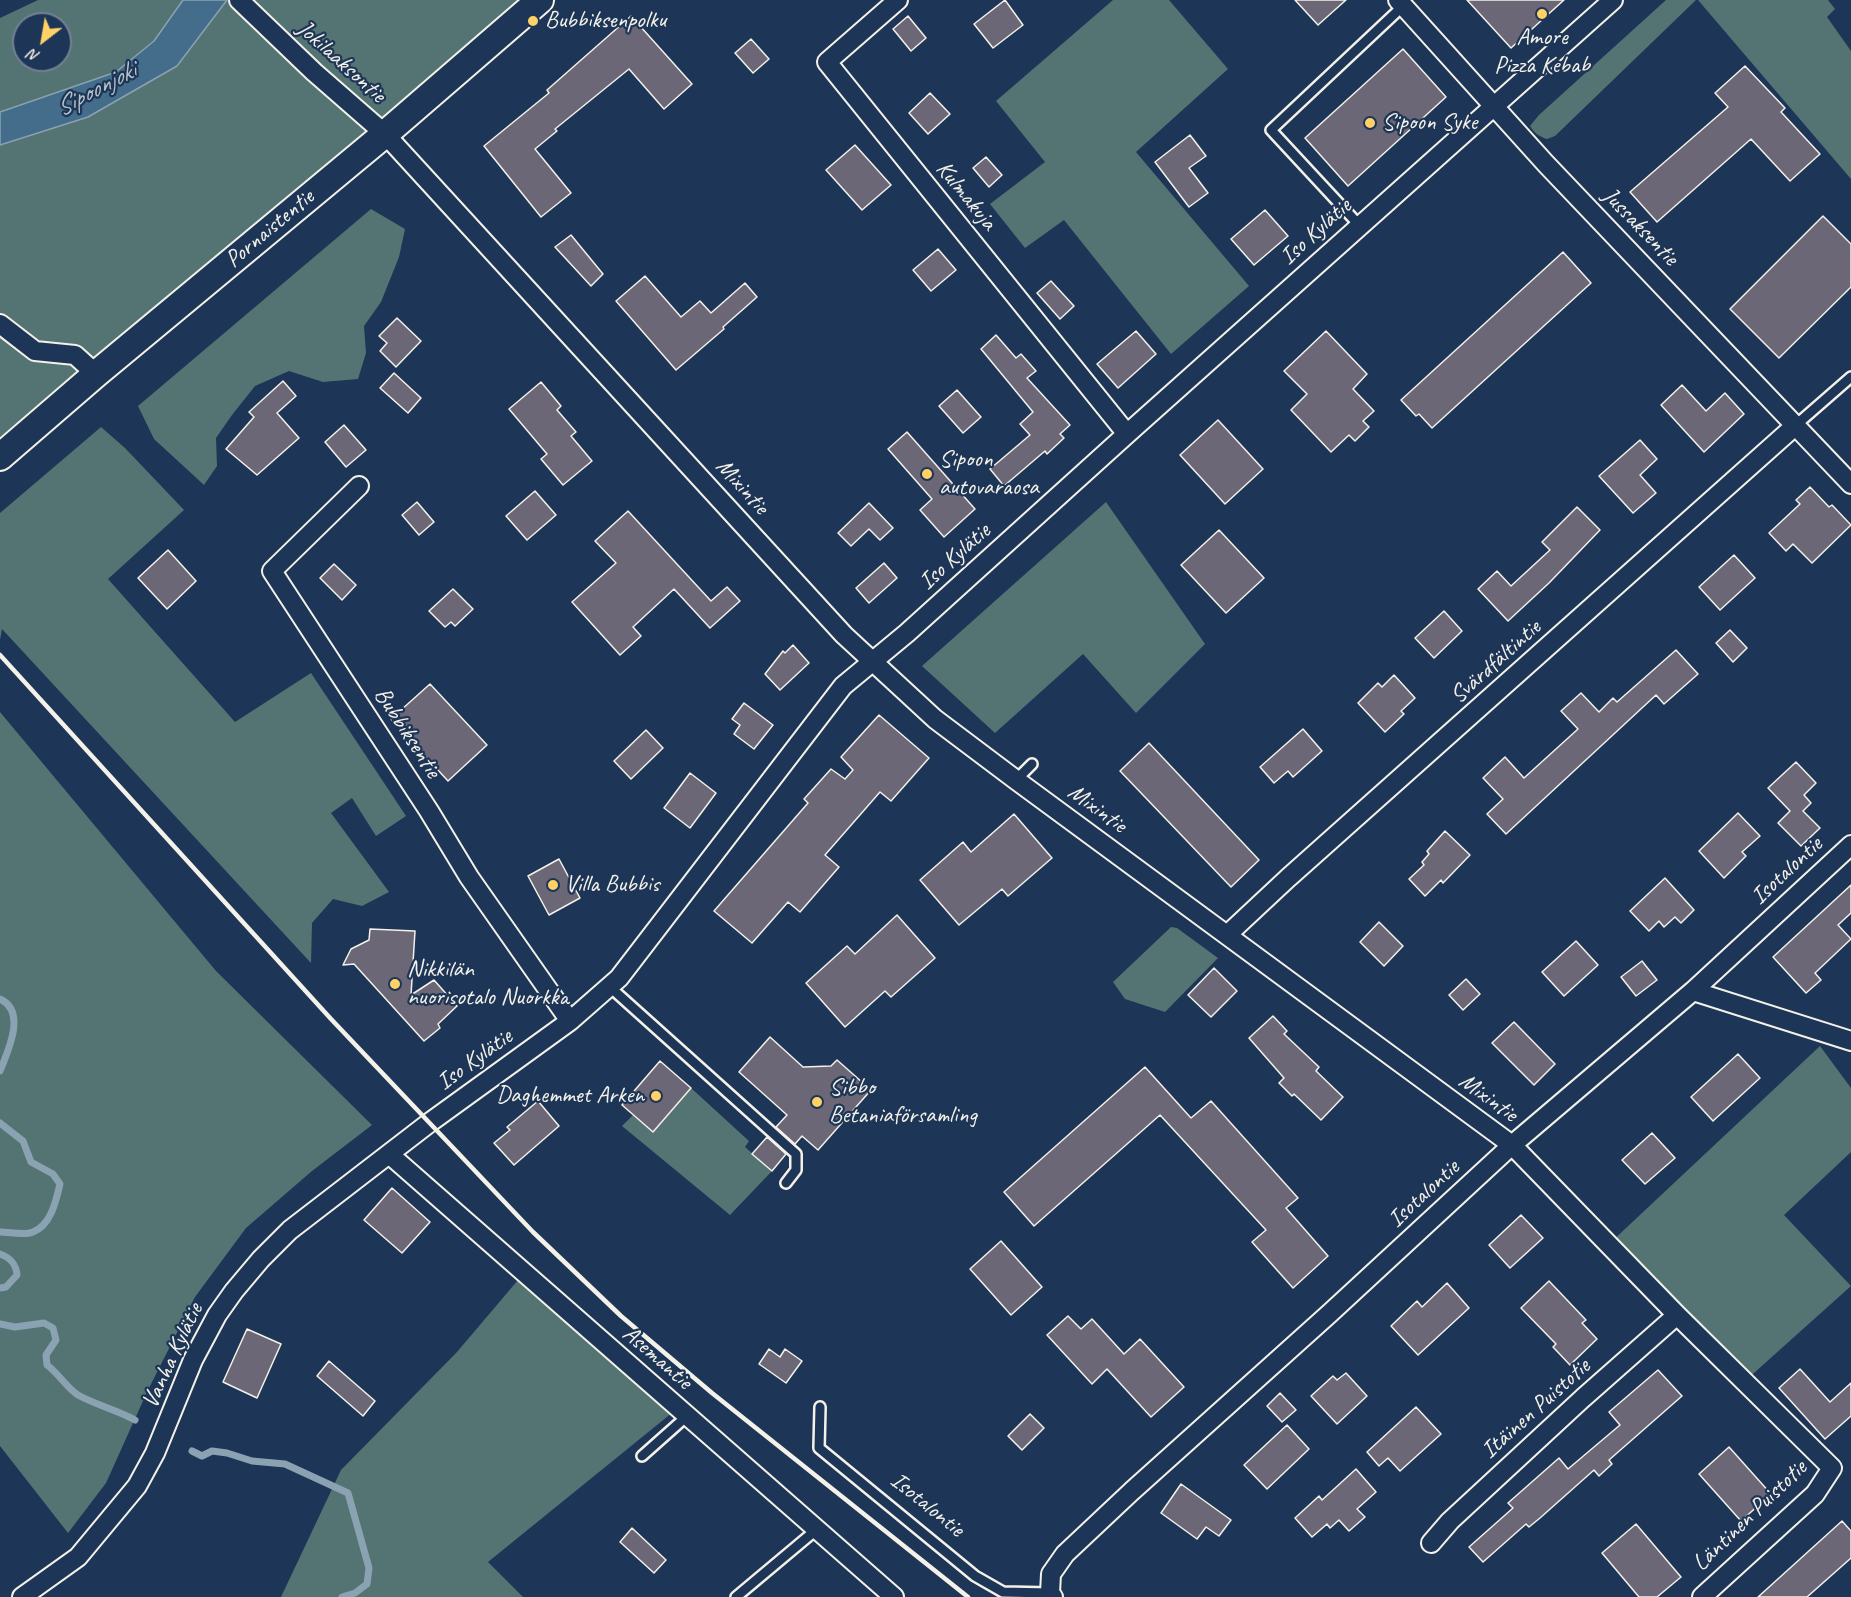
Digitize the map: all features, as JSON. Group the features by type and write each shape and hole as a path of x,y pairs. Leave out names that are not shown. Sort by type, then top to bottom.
{"street":[{"name":"Jokilaaksontie","path":"238,0 314,72 385,134"},
{"name":"Pornaistentie","path":"0,457 96,374 385,134 540,0"},
{"name":"Kulmakuja","path":"898,0 828,62 1127,434"},
{"name":"Iso Kylätie","path":"390,1154 570,1021 610,987 843,686 907,633 1613,0"},
{"name":"Jussaksentie","path":"1401,3 1494,107 1851,484"},
{"name":"Mixintie","path":"385,134 871,662 935,719 1512,1145 1677,1315 1832,1468"},
{"path":"0,324 35,351 75,355 96,374"},
{"name":"Svärdfältintie","path":"1227,935 1796,425"},
{"name":"Bubbiksentie","path":"359,486 272,571 429,811 469,877 570,1021"},
{"name":"Isotalontie","path":"1051,1595 1051,1574 1065,1554 1132,1491 1512,1145 1693,991 1851,845"},
{"path":"1693,991 1851,1041"},
{"name":"Asemantie","path":"390,1154 894,1597"},
{"name":"Vanha Kylätie","path":"22,1597 78,1557 137,1486 155,1454 193,1360 217,1315 234,1290 290,1230 390,1154"},
{"name":"Itäinen Puistotie","path":"1431,1543 1450,1521 1677,1315"},
{"name":"Läntinen Puistotie","path":"1702,1597 1815,1494 1832,1468"}],"lane":[{"path":"1360,226 1271,130 1401,3"},
{"path":"1796,425 1851,377"},
{"path":"1016,780 1032,764"},
{"path":"610,987 796,1154 796,1170 786,1183"},
{"name":"Isotalontie","path":"820,1407 819,1448 975,1576 1003,1592 1051,1595"},
{"path":"642,1456 687,1416"},
{"path":"736,1597 816,1530"}],"green space":[{"path":"38,0 183,0 154,41 116,72 0,112 0,18 12,12 12,72 72,72 72,12 13,12"},
{"path":"227,0 539,0 0,457 0,145 177,66"},
{"path":"1113,0 1169,0 1228,69 1136,152 1249,286 1171,354 1064,220 1025,248 990,204 1045,162 996,101"},
{"path":"1666,0 1696,0 1555,136 1547,139 1535,133 1530,126 1539,115"},
{"path":"1698,0 1828,0 1835,9 1827,17 1851,51 1851,179"},
{"path":"371,209 405,229 399,257 381,302 364,326 366,353 358,379 323,382 289,371 255,386 216,438 217,466 204,485 154,439 138,406"},
{"path":"101,427 125,448 184,510 108,579 235,722 311,673 406,816 376,836 352,798 331,813 389,892 362,906 333,899 312,923 311,963 2,629 0,640 0,513"},
{"path":"1106,502 1205,644 1136,713 1083,654 995,733 922,666"},
{"path":"0,712 216,971 372,1125 312,1171 246,1228 195,1297 147,1392 106,1483 68,1533 0,1446"},
{"path":"1171,927 1177,928 1218,958 1165,1012 1125,999 1113,982"},
{"path":"1820,1046 1851,1088 1851,1152 1784,1215 1851,1286 1745,1381 1609,1244"},
{"path":"691,1088 749,1141 745,1147 772,1171 730,1215 622,1126 633,1115 653,1132"},
{"path":"524,1273 678,1408 488,1562 523,1597 281,1597 341,1470 457,1352"}],"water":[{"name":"Sipoonjoki","path":"183,0 227,0 177,66 88,117 0,145 0,112 116,72 154,41"}],"building":[{"path":"1005,0 1023,25 993,48 974,24"},
{"path":"1295,0 1346,0 1318,25"},
{"path":"1467,0 1564,0 1511,48"},
{"path":"631,16 692,84 664,109 629,69 555,129 557,131 535,149 571,193 541,217 484,146 549,93 547,90"},
{"path":"908,16 926,38 911,51 893,29"},
{"path":"751,39 769,59 753,73 735,53"},
{"name":"Sipoon Syke","path":"1403,49 1446,97 1348,186 1305,138"},
{"path":"1745,66 1785,108 1781,112 1820,154 1790,181 1751,139 1657,222 1630,192 1728,107 1715,93"},
{"path":"930,93 950,114 928,134 909,113"},
{"path":"1190,135 1206,156 1189,168 1208,193 1189,207 1155,162"},
{"path":"855,145 891,185 862,210 826,170"},
{"path":"986,157 1002,175 989,187 973,168"},
{"path":"1265,210 1288,236 1254,265 1231,239"},
{"path":"1823,216 1851,244 1851,287 1779,358 1730,309"},
{"path":"571,235 603,274 591,286 555,247"},
{"path":"938,249 956,270 931,291 913,270"},
{"path":"1563,252 1591,283 1432,428 1419,414 1416,416 1401,400"},
{"path":"645,276 681,317 700,301 711,313 745,283 757,297 676,370 616,301"},
{"path":"1051,281 1074,306 1060,319 1037,293"},
{"path":"397,318 421,341 396,367 380,351 387,343 379,336"},
{"path":"1136,331 1156,354 1118,388 1097,364"},
{"path":"1326,331 1367,374 1353,389 1374,411 1363,421 1369,427 1355,441 1349,435 1331,452 1291,410 1307,394 1284,371"},
{"path":"996,335 1016,358 1021,354 1036,371 1027,378 1070,425 1060,434 1064,438 1047,454 1045,451 1004,486 990,469 1030,435 1020,424 1033,412 981,349"},
{"path":"394,373 421,398 408,413 380,388"},
{"path":"283,381 296,396 277,413 299,438 257,475 226,449 254,417 249,412"},
{"path":"541,382 561,406 557,410 576,432 571,436 592,461 563,485 541,459 547,454 509,409"},
{"path":"1682,385 1706,411 1725,393 1744,414 1704,452 1661,405"},
{"path":"957,390 981,417 963,433 939,406"},
{"path":"1218,420 1263,469 1225,504 1180,455"},
{"path":"344,425 366,450 346,467 325,442"},
{"name":"Sipoon autovaraosa","path":"907,432 975,509 944,537 920,510 932,499 888,449"},
{"path":"1640,440 1657,459 1640,475 1656,493 1633,513 1599,476"},
{"path":"1810,487 1851,525 1812,563 1793,544 1786,551 1769,533 1800,504 1796,500"},
{"path":"535,491 556,515 527,540 506,516"},
{"path":"417,502 434,522 419,535 402,515"},
{"path":"869,503 893,528 880,540 869,529 851,546 838,533"},
{"path":"1577,507 1600,530 1549,583 1508,621 1478,589 1497,571 1511,586 1550,550 1542,542"},
{"path":"628,511 711,601 727,587 740,601 710,628 674,589 633,627 641,636 620,655 572,602 616,563 595,541"},
{"path":"1219,530 1264,578 1226,613 1181,565"},
{"path":"168,550 196,581 167,609 138,578"},
{"path":"1734,555 1755,578 1720,610 1699,587"},
{"path":"884,563 897,578 869,603 856,588"},
{"path":"334,564 356,585 342,600 320,578"},
{"path":"453,589 473,609 455,626 451,622 445,627 429,611"},
{"path":"1444,611 1462,631 1434,658 1415,638"},
{"path":"1730,630 1747,648 1733,662 1716,643"},
{"path":"793,645 809,663 780,690 765,674 783,651 785,653"},
{"path":"1676,650 1698,674 1664,704 1656,695 1506,834 1487,814 1503,799 1483,778 1505,757 1524,778 1578,729 1561,711 1581,693 1599,712 1613,698 1617,702"},
{"path":"1394,675 1415,698 1401,711 1404,714 1385,732 1358,703 1378,683 1382,687"},
{"path":"430,684 487,745 448,781 391,719"},
{"path":"744,703 773,725 754,749 734,734 740,725 732,719"},
{"path":"879,715 929,758 891,801 880,792 825,855 839,867 800,912 788,902 752,943 714,911 808,803 804,799 831,769 845,779 853,770 841,757"},
{"path":"1303,729 1322,751 1293,777 1288,771 1274,783 1260,767"},
{"path":"646,730 663,748 631,779 614,761"},
{"path":"1149,743 1259,860 1231,887 1120,771"},
{"path":"1796,762 1816,783 1804,795 1811,803 1803,811 1820,828 1801,846 1778,823 1790,811 1768,788"},
{"path":"690,773 716,793 690,828 664,808"},
{"path":"1738,813 1760,836 1742,852 1746,856 1724,878 1699,851"},
{"path":"1014,814 1052,858 1008,896 1002,889 959,925 920,880 963,842 971,852"},
{"path":"1445,831 1470,855 1443,883 1441,880 1425,896 1409,879 1424,865 1422,862 1429,854 1427,851"},
{"name":"Villa Bubbis","path":"559,859 580,898 549,915 528,876"},
{"path":"1665,878 1694,910 1681,923 1675,917 1664,927 1659,921 1649,931 1630,911"},
{"path":"1851,885 1851,913 1838,925 1851,939 1815,973 1821,980 1806,993 1773,957"},
{"path":"897,915 935,958 891,997 885,991 845,1027 806,983 847,946 855,954"},
{"path":"1379,922 1403,946 1384,966 1360,942"},
{"name":"Nikkilän nuorisotalo Nuorkka","path":"370,929 415,931 411,995 434,980 457,1006 438,1024 440,1028 424,1041 354,964 343,965 351,949 369,940"},
{"path":"1576,941 1598,965 1564,996 1542,972"},
{"path":"1642,961 1657,980 1636,996 1621,977"},
{"path":"1214,968 1237,991 1211,1017 1188,995"},
{"path":"1466,979 1480,994 1463,1010 1449,995"},
{"path":"1273,1016 1287,1031 1284,1034 1319,1067 1316,1071 1343,1097 1321,1120 1279,1083 1284,1078 1249,1038"},
{"path":"1514,1022 1555,1064 1534,1085 1492,1043"},
{"name":"Sibbo Betaniaförsamling","path":"770,1037 803,1067 831,1066 837,1060 871,1090 818,1150 802,1136 795,1144 776,1127 787,1115 739,1072"},
{"path":"1738,1054 1760,1078 1713,1121 1691,1097"},
{"name":"Daghemmet Arken","path":"660,1061 691,1088 653,1132 622,1105"},
{"path":"1145,1067 1191,1118 1211,1101 1298,1198 1286,1208 1328,1256 1293,1288 1252,1242 1266,1230 1160,1115 1034,1226 1004,1192"},
{"path":"538,1101 559,1126 514,1165 494,1143 510,1130 507,1127"},
{"path":"1652,1133 1675,1158 1645,1184 1622,1160"},
{"path":"767,1137 786,1154 772,1171 752,1154"},
{"path":"392,1188 430,1222 402,1253 364,1220"},
{"path":"1521,1215 1543,1238 1510,1268 1489,1245"},
{"path":"1001,1241 1042,1287 1011,1315 970,1269"},
{"path":"1549,1281 1586,1320 1582,1323 1597,1339 1570,1365 1553,1347 1556,1344 1521,1308"},
{"path":"1447,1283 1469,1308 1418,1355 1391,1326 1417,1301 1422,1307"},
{"path":"1068,1316 1081,1329 1092,1319 1124,1354 1140,1339 1184,1387 1151,1417 1107,1369 1092,1384 1047,1335"},
{"path":"247,1329 281,1344 257,1398 223,1382"},
{"path":"769,1349 780,1357 785,1349 802,1361 786,1383 759,1364"},
{"path":"329,1361 375,1401 363,1416 317,1376"},
{"path":"1800,1369 1830,1402 1851,1383 1851,1416 1825,1439 1779,1388"},
{"path":"1658,1370 1682,1396 1609,1460 1612,1464 1599,1476 1594,1470 1540,1518 1529,1527 1526,1524 1483,1562 1469,1547 1513,1508 1508,1503 1559,1458 1568,1469 1620,1425 1609,1412"},
{"path":"1346,1373 1367,1396 1337,1424 1311,1396 1333,1376 1337,1380"},
{"path":"1280,1393 1296,1410 1282,1422 1267,1406"},
{"path":"1416,1407 1441,1434 1400,1471 1388,1458 1379,1466 1367,1452"},
{"path":"1030,1414 1044,1428 1022,1450 1008,1436"},
{"path":"1287,1425 1309,1449 1267,1489 1244,1465"},
{"path":"1729,1447 1771,1494 1741,1521 1699,1474"},
{"path":"1356,1469 1376,1492 1357,1509 1365,1517 1349,1531 1339,1520 1330,1528 1327,1524 1312,1537 1295,1518 1319,1496 1322,1500"},
{"path":"1181,1484 1231,1520 1219,1536 1206,1527 1197,1539 1161,1513"},
{"path":"1842,1521 1851,1531 1851,1558 1807,1597 1758,1597"},
{"path":"1636,1524 1681,1577 1657,1597 1639,1597 1602,1553"},
{"path":"632,1528 666,1560 654,1573 620,1542"}],"waterway":[{"path":"0,999 13,1012 14,1022 11,1043 0,1071"},
{"path":"0,1123 23,1141 31,1162 53,1174 60,1184 52,1212 39,1229 25,1234 0,1232"},
{"path":"0,1254 12,1262 17,1275 6,1287 0,1288"},
{"path":"0,1324 15,1327 44,1323 53,1328 56,1340 46,1355 47,1365 78,1395 135,1420"},
{"path":"192,1451 202,1456 212,1451 252,1461 285,1464 348,1493 369,1568 367,1584 355,1593 342,1597"}],"railway":[{"path":"0,655 331,1019 533,1232 621,1316 712,1393 968,1597"}],"place":[{"name":"Amore Pizza Kebab","path":"1542,14"},
{"name":"Bubbiksenpolku","path":"533,21"},
{"name":"Sipoon Syke","path":"1370,123"},
{"name":"Sipoon autovaraosa","path":"927,474"},
{"name":"Villa Bubbis","path":"553,885"},
{"name":"Nikkilän nuorisotalo Nuorkka","path":"395,984"},
{"name":"Daghemmet Arken","path":"656,1096"},
{"name":"Sibbo Betaniaförsamling","path":"817,1102"}]}
